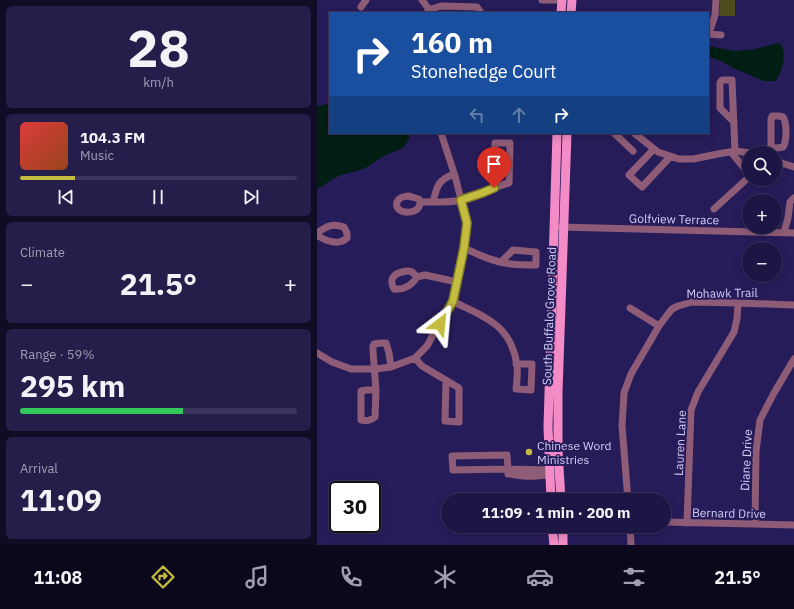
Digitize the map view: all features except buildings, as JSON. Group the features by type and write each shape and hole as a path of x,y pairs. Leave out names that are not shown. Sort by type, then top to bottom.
{"main road":[{"path":"561,12 562,0"},
{"path":"571,12 572,0"},
{"name":"South Buffalo Grove Road","path":"550,493 548,427 557,134"},
{"name":"South Buffalo Grove Road","path":"561,493 558,451 558,392 567,134"},
{"path":"552,533 553,545"},
{"path":"563,533 563,545"}],"street":[{"path":"361,7 366,0"},
{"path":"422,0 429,12 441,6 457,9 477,7 480,12"},
{"path":"542,0 562,0"},
{"path":"709,31 715,15 716,0"},
{"path":"709,34 721,35"},
{"path":"734,122 720,108 720,83 722,80 732,80 734,122 733,151 742,165"},
{"path":"317,353 333,362 351,369 391,367 415,358 427,346 453,301 464,248 467,223 455,174 441,134"},
{"path":"616,134 633,152"},
{"path":"635,134 658,152 679,159 693,159 733,151 742,152"},
{"path":"421,202 449,202 461,200 509,183 510,144 495,143 494,188"},
{"path":"654,149 629,175 642,187 670,157"},
{"path":"782,164 794,168"},
{"path":"433,202 435,192 441,181 445,177 455,174"},
{"path":"714,210 742,183"},
{"path":"784,232 790,202 794,198"},
{"name":"Golfview Terrace","path":"554,226 794,233"},
{"path":"464,248 485,258 501,262 510,264 536,265 536,252 513,250 501,262"},
{"path":"417,277 425,275 457,282"},
{"path":"453,301 490,320 506,334 512,345 517,364"},
{"name":"Mohawk Trail","path":"627,493 622,426 624,393 631,374 659,326 672,309 692,302 794,305"},
{"name":"Lauren Lane","path":"687,523 691,410 698,392 734,332 738,303"},
{"path":"631,308 659,326"},
{"path":"376,390 373,346 375,344 386,343 391,367"},
{"path":"415,358 423,366 446,380 459,388 459,422 445,421 446,380"},
{"name":"Diane Drive","path":"755,524 756,451 760,420 794,359"},
{"path":"508,469 507,455 452,456 453,470 508,469 549,472"},
{"name":"Bernard Drive","path":"671,522 794,526"},
{"path":"630,533 631,545"}],"shaded area":[{"path":"720,0 735,0 735,16 719,16"},
{"path":"778,43 781,44 784,58 782,68 776,81 764,81 733,68 721,61 709,58 709,46 735,51 755,49"},
{"path":"329,105 329,134 410,134 409,139 401,149 384,156 366,168 336,177 317,189 317,106"}],"place":[{"name":"Chinese Word Ministries","path":"529,452"}],"route":[{"path":"440,324 453,301 464,248 467,223 461,200 494,188"}]}
